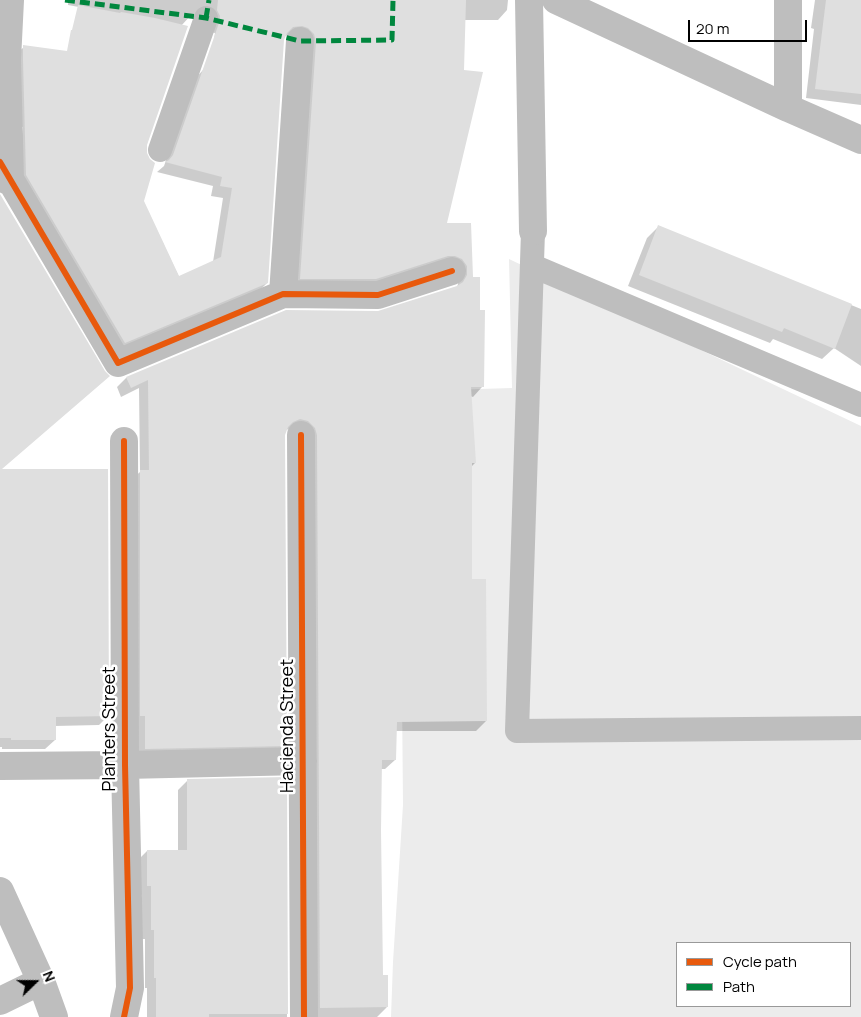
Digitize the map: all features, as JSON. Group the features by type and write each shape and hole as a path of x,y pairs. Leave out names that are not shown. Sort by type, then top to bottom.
{"street":[{"path":"10,0 3,175 118,363 283,294 378,296 452,271"},
{"path":"529,0 534,231"},
{"path":"556,0 861,140"},
{"path":"788,0 788,108"},
{"path":"283,294 300,41"},
{"name":"Hacienda Street","path":"302,435 304,1017"},
{"name":"Planters Street","path":"124,441 125,765 130,988 124,1017"},
{"path":"0,766 303,761"},
{"path":"0,891 41,981 54,1017"},
{"path":"0,1001 41,981"}],"lane":[{"path":"160,150 206,18"},
{"path":"534,231 517,731 861,728"},
{"path":"533,266 861,406"}],"shaded area":[{"path":"509,259 861,426 861,1017 391,1017 403,805 400,474 382,392 512,388"}],"building":[{"path":"218,0 466,0 464,70 483,72 447,223 471,223 473,277 480,277 480,310 485,310 484,387 471,387 476,463 472,463 472,579 486,579 487,721 397,722 396,760 382,760 383,975 388,975 388,1007 320,1008 317,435 315,428 308,421 300,419 288,427 285,435 287,746 145,749 145,716 140,716 140,470 149,470 148,380 131,388 126,377 286,310 378,311 457,286 463,282 467,275 467,266 462,259 448,256 376,279 300,279 316,42 314,34 308,28 302,26 293,27 287,33 284,40 268,283 125,343 26,175 23,45 67,51 78,5 155,18 188,26 147,145 147,153 155,163 144,201 179,276 221,257 232,188 220,186 222,177 165,162 173,155 219,23"},
{"path":"826,0 861,0 861,94 815,89"},
{"path":"0,194 105,371 110,376 2,469 108,469 109,716 56,717 56,740 11,740 11,738 0,738"},
{"path":"658,225 852,304 835,349 784,328 782,332 639,275"},
{"path":"287,777 288,1014 209,1014 209,1017 156,1017 154,930 151,930 151,886 147,886 147,850 187,850 187,779"}],"marked path":[{"path":"65,0 206,18 300,41 392,40 393,0"},
{"path":"206,18 209,0"}],"cycle path":[{"path":"0,162 118,363 283,294 378,295 452,271"},
{"path":"301,435 304,1017"},
{"path":"124,441 125,765 130,988 124,1017"}]}
